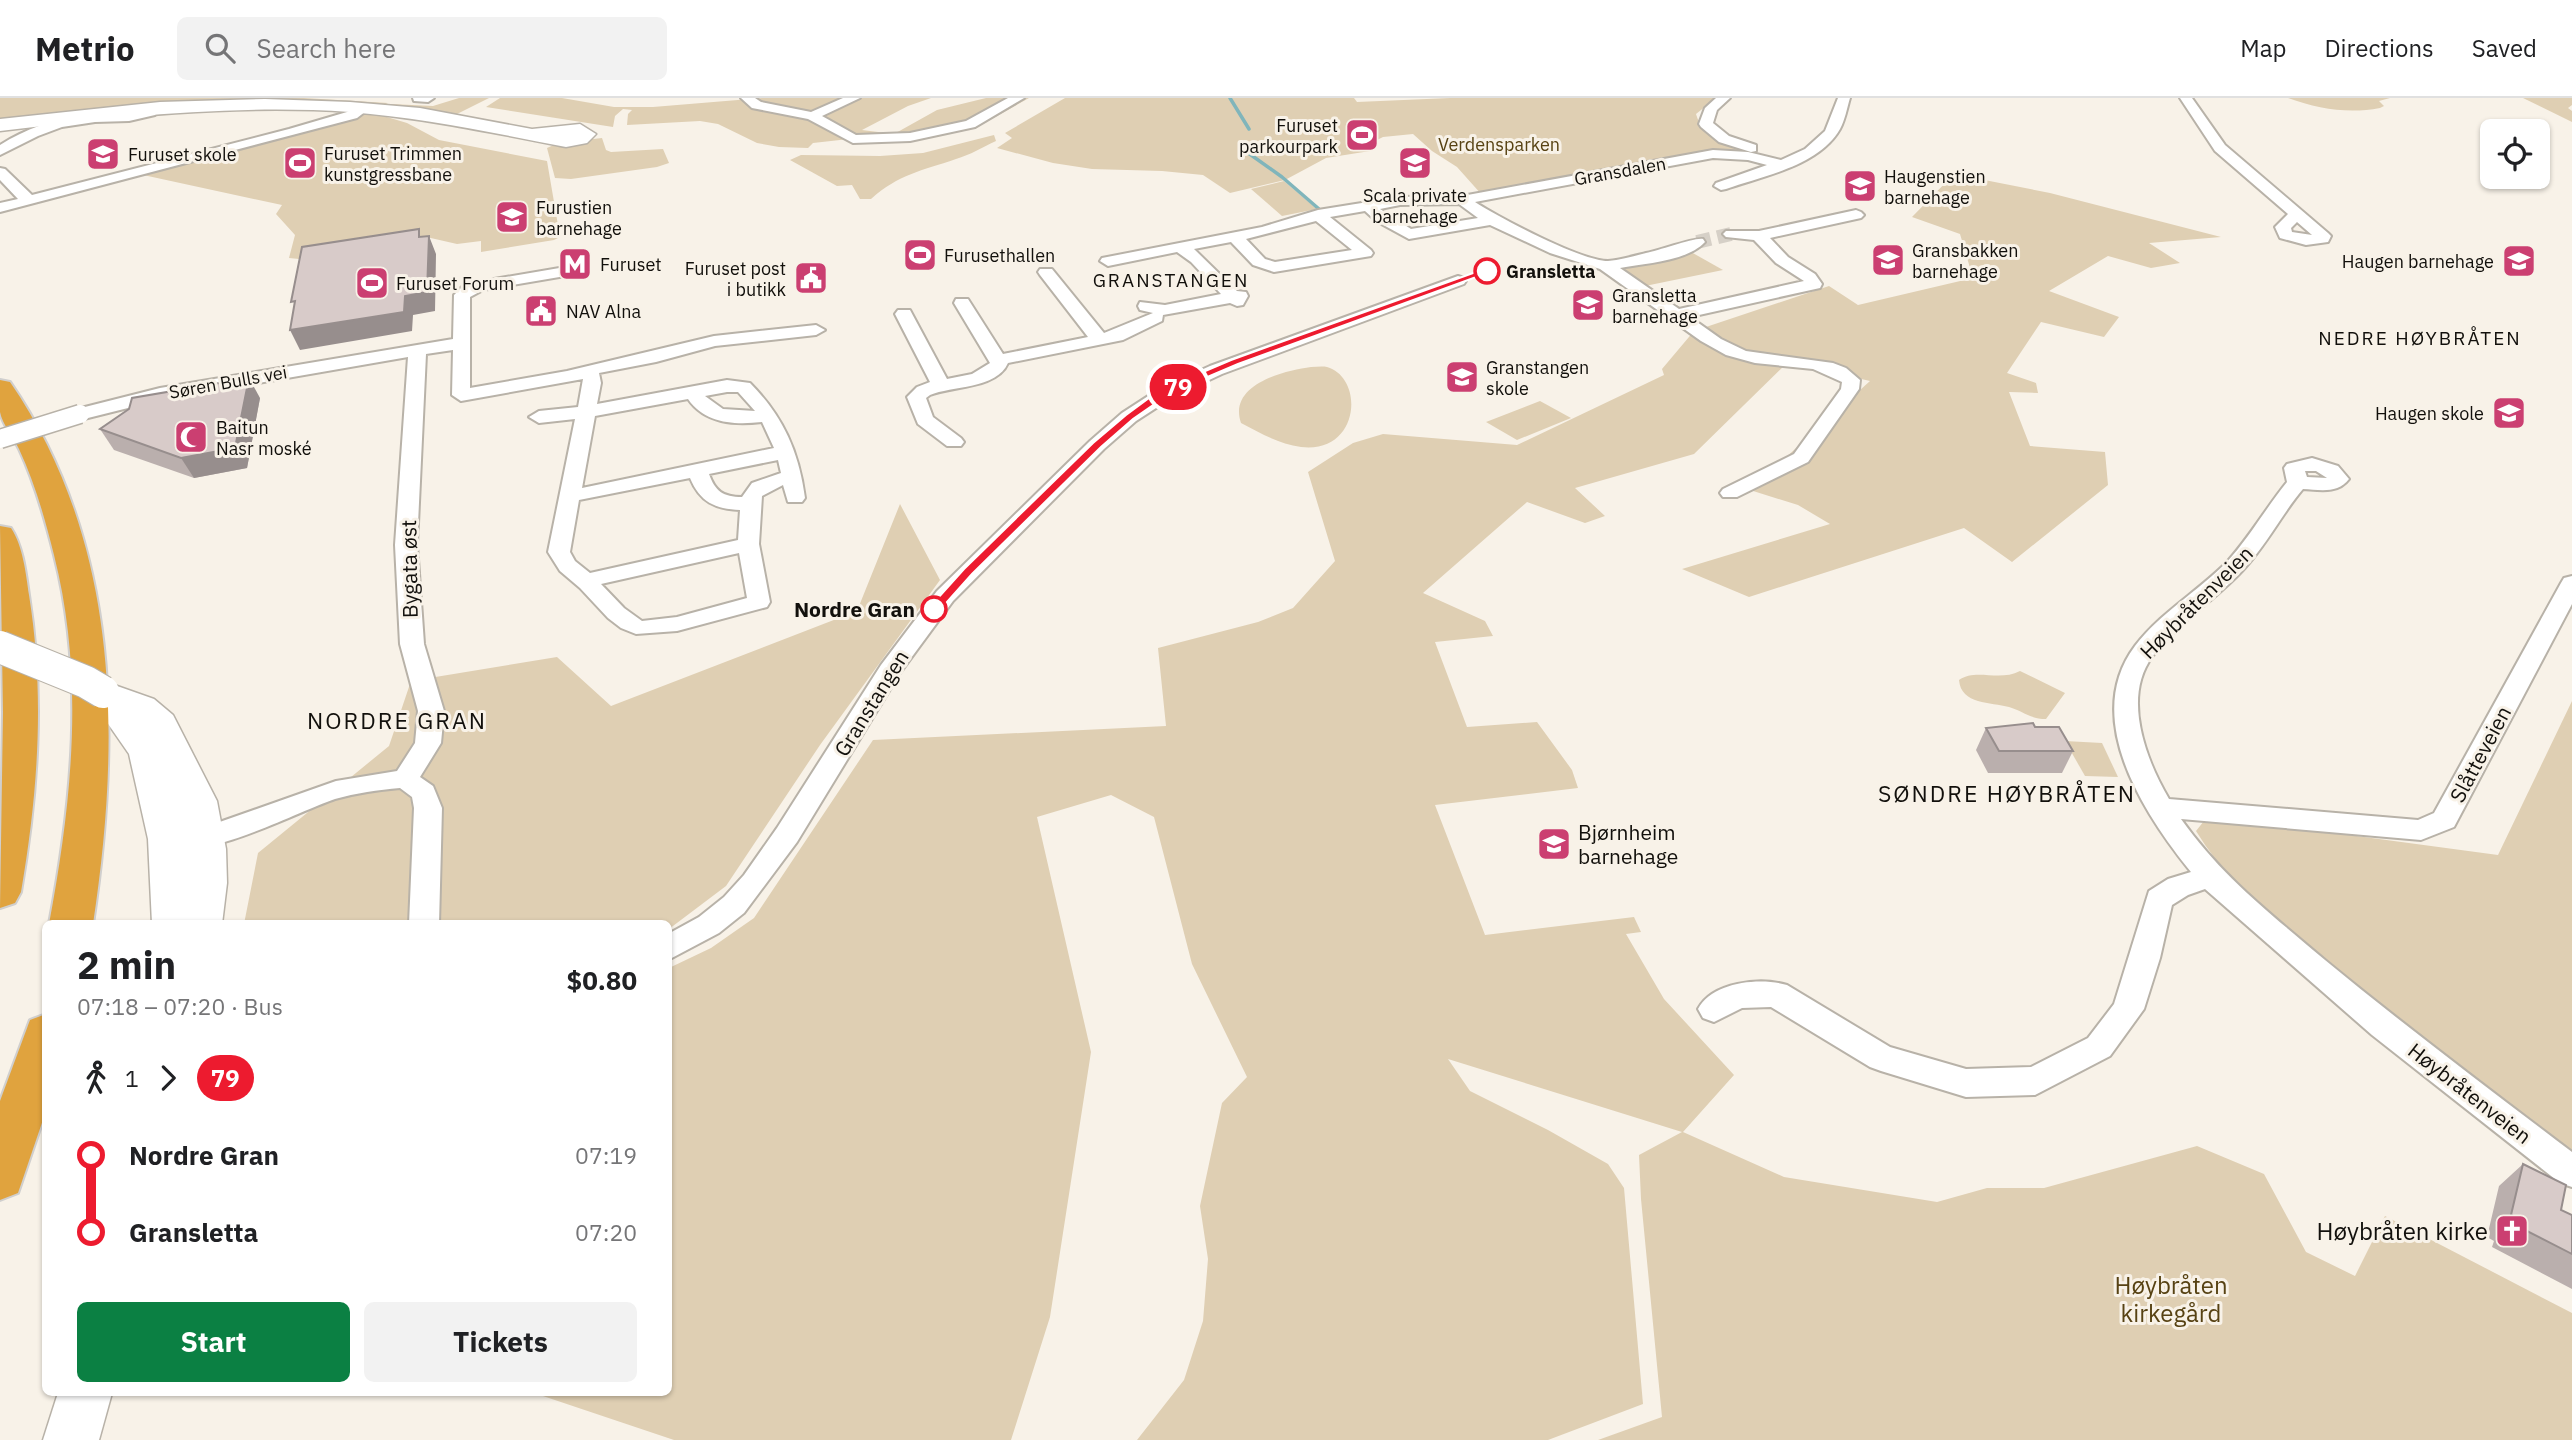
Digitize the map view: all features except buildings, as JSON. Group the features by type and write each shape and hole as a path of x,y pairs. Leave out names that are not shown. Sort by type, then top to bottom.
{"highway":[{"path":"0,388 22,423 59,508 69,538 87,631 93,702 93,747 86,836 72,920"},
{"path":"0,535 15,610 23,688 16,811 0,892"},
{"path":"0,1177 42,1046"}],"street":[{"path":"419,98 428,98"},
{"path":"747,98 757,105 811,116 853,139 898,138 970,124 1017,98"},
{"path":"811,116 854,98"},
{"path":"974,104 1001,98"},
{"path":"1724,98 1707,115 1706,124 1710,129 1732,142 1784,162"},
{"path":"1721,186 1813,149 1828,137 1836,125 1844,98"},
{"path":"2186,98 2220,148 2295,215"},
{"path":"0,123 160,107 265,104 364,108 421,114 534,134"},
{"path":"0,208 294,132 352,115 364,108"},
{"path":"0,151 29,135 64,124 92,118 128,118 150,112"},
{"path":"898,138 930,120"},
{"name":"Gransdalen","path":"1462,200 1713,154 1784,162"},
{"path":"0,173 28,200"},
{"path":"1108,261 1235,237 1318,215 1368,206 1400,201 1462,200 1492,220 1551,248 1606,266 1726,350 1753,358 1823,365 1844,373 1851,380 1850,389 1801,458 1730,493"},
{"path":"1368,206 1381,218 1409,234 1492,220"},
{"path":"1235,237 1259,262 1274,267 1365,253 1318,215"},
{"path":"1731,234 1759,236 1856,215"},
{"path":"1676,315 1814,284 1809,277 1782,260 1759,236"},
{"path":"1606,266 1675,252 1697,242"},
{"path":"998,360 1132,331 1151,311 1193,308 1237,298 1200,258 1180,247"},
{"path":"577,270 471,288 460,299 461,395 656,357 729,339 816,330"},
{"path":"1046,272 1099,340"},
{"name":"Granstangen","path":"672,947 709,925 734,905 754,882 787,835 890,670 945,596 1078,463 1129,417 1166,393 1216,370 1458,281"},
{"path":"954,442 925,420 916,397 926,391 985,376 999,365 962,303"},
{"path":"904,314 943,387"},
{"name":"Søren Bulls vei","path":"0,439 80,414 160,394 460,343"},
{"name":"Bygata øst","path":"405,779 428,743 432,711 412,644 406,545 417,350"},
{"path":"538,417 587,412 727,386 743,387 769,415 786,452 794,488 775,480 755,490 751,503 748,544 758,602 658,628 639,628 608,606 586,581 565,565 558,544 571,496 587,412 592,377 596,369"},
{"path":"692,392 701,405 716,414 742,418 769,415"},
{"path":"571,496 786,452"},
{"path":"697,470 702,488 712,498 737,504 751,503"},
{"name":"Høybråtenveien","path":"2298,484 2244,556 2152,642 2130,675 2125,699 2128,728 2140,765 2160,808 2192,857 2209,877 2344,994 2572,1172"},
{"path":"586,581 748,544"},
{"name":"Slåtteveien","path":"2160,808 2421,830 2444,820 2572,583"},
{"path":"0,647 86,682 103,692 124,725 166,741 191,786 204,827 207,883 202,920"},
{"path":"154,737 167,839 173,920"},
{"path":"167,839 185,840 204,827 315,796 376,781 405,779 424,793 428,808 424,920"},
{"path":"1714,1009 1737,996 1776,994 1881,1058 1966,1083 2035,1081 2099,1047 2128,1009 2146,958 2159,899 2178,887 2209,877"},
{"path":"71,1440 84,1396"}],"green space":[{"path":"0,98 304,98 388,103 379,107 351,105 0,120"},
{"path":"459,98 489,98 453,116 383,107 391,104 433,106"},
{"path":"500,98 562,98 614,107 653,107 762,98 931,98 908,106 862,130 894,134 813,143 808,148 757,143 718,124 700,121 627,125 628,114 632,110 623,109 615,116 613,127 486,107"},
{"path":"986,98 1029,98 981,125 912,139 894,134 937,110"},
{"name":"Verdensparken","path":"1065,98 1354,98 1357,102 1450,98 1716,98 1696,114 1699,122 1718,139 1751,151 1482,195 1457,167 1432,151 1413,134 1383,137 1365,146 1370,151 1326,158 1285,180 1230,193 1203,175 1092,169 1053,163 997,148 1012,138 1005,133"},
{"path":"2288,98 2390,98 2379,101 2384,106 2380,108 2356,111 2322,108"},
{"path":"2523,98 2572,98 2572,105 2568,108 2572,111 2572,122"},
{"path":"370,112 407,123 439,140 547,161 560,237 481,252 481,241 457,244 422,236 401,243 299,259 289,258 295,235 276,214 282,205 134,173"},
{"path":"994,135 996,141 901,179 871,199 860,199 852,185 837,186 790,160 801,155 880,156 923,153"},
{"path":"602,138 606,150 611,152 663,149 669,163 571,179 555,178 547,148 558,143"},
{"name":"Høybråten kirkegård","path":"1954,174 2050,193 2221,237 2149,243 2180,263 2151,268 2108,256 2049,291 2119,317 2104,337 2041,322 2007,373 2036,383 2038,393 2009,392 2030,446 2105,452 2108,485 2012,562 1964,528 1749,597 1682,569 1830,524 1798,505 1750,490 1870,381 1788,362 1694,454 1575,488 1605,516 1585,523 1527,502 1423,593 1485,621 1493,636 1435,642 1467,727 1537,722 1572,770 1578,788 1435,805 1485,935 1634,917 1641,932 1626,934 1664,999 1734,1075 1683,1132 1784,1177 1937,1202 1987,1188 2044,1188 2197,1146 2264,1174 2306,1252 2355,1276 2385,1216 2572,1313 2572,1440 1598,1440 1662,1417 1639,1155 1682,1132 1448,1059 1470,1091 1608,1164 1624,1188 1643,1404 1548,1440 1137,1440 1184,1380 1203,1321 1208,1259 1200,1206 1222,1103 1247,1077 1192,964 1154,817 1111,795 1037,817 1091,1052 1050,1317 1011,1440 674,1440 543,1396 672,1396 672,967 711,948 754,918 873,740 1166,726 1158,648 1258,622 1293,608 1335,561 1308,472 1353,443 1383,434 1517,445 1664,375 1662,369 1694,331 1829,286 1858,305 1973,278 1960,234 1912,217"},
{"path":"1284,181 1317,209 1282,216 1251,189"},
{"path":"1691,252 1723,270 1645,286 1619,269 1623,266"},
{"path":"1327,367 1339,374 1347,385 1351,399 1350,414 1345,428 1335,439 1321,446 1293,446 1241,423 1239,410 1242,399 1260,382 1286,372"},
{"path":"1540,401 1571,418 1517,440 1486,422"},
{"path":"900,504 940,580 820,745 726,886 672,927 672,920 245,920 258,853 389,746 411,681 557,657 611,706 857,611"},
{"path":"2020,671 2065,693 2046,719 1971,698 1961,688 1959,680 1973,675 2004,675"},
{"path":"2572,701 2572,1152 2324,962 2276,922 2232,879 2196,831 2208,816 2498,855"},
{"path":"2065,741 2102,743 2118,777 2085,776"}],"waterway":[{"path":"1230,98 1249,129"},
{"path":"1246,143 1244,150 1282,177 1319,209"}],"tunnel":[{"path":"1697,242 1731,234"}],"bus line":[{"name":"79","path":"934,609 1097,445 1129,417 1153,401 1181,385 1235,362 1487,271"}],"place":[{"name":"Furuset parkourpark","path":"1362,135"},
{"name":"Furuset skole","path":"103,154"},
{"name":"Furuset Trimmen kunstgressbane","path":"300,163"},
{"name":"Scala private barnehage","path":"1415,163"},
{"name":"Haugenstien barnehage","path":"1860,186"},
{"name":"Furustien barnehage","path":"512,217"},
{"name":"Furusethallen","path":"920,255"},
{"name":"Gransbakken barnehage","path":"1888,260"},
{"name":"Haugen barnehage","path":"2519,261"},
{"name":"Furuset","path":"575,264"},
{"name":"Gransletta","path":"1487,271"},
{"name":"Furuset post i butikk","path":"811,278"},
{"name":"Furuset Forum","path":"372,283"},
{"name":"Gransletta barnehage","path":"1588,305"},
{"name":"NAV Alna","path":"541,311"},
{"name":"Granstangen skole","path":"1462,377"},
{"name":"Haugen skole","path":"2509,413"},
{"name":"Baitun Nasr moské","path":"191,437"},
{"name":"Nordre Gran","path":"934,609"},
{"name":"Bjørnheim barnehage","path":"1554,844"},
{"name":"Høybråten kirke","path":"2512,1231"}],"district":[{"name":"GRANSTANGEN","path":"1171,280"},
{"name":"NEDRE HØYBRÅTEN","path":"2420,338"},
{"name":"NORDRE GRAN","path":"397,720"},
{"name":"SØNDRE HØYBRÅTEN","path":"2007,793"}]}
